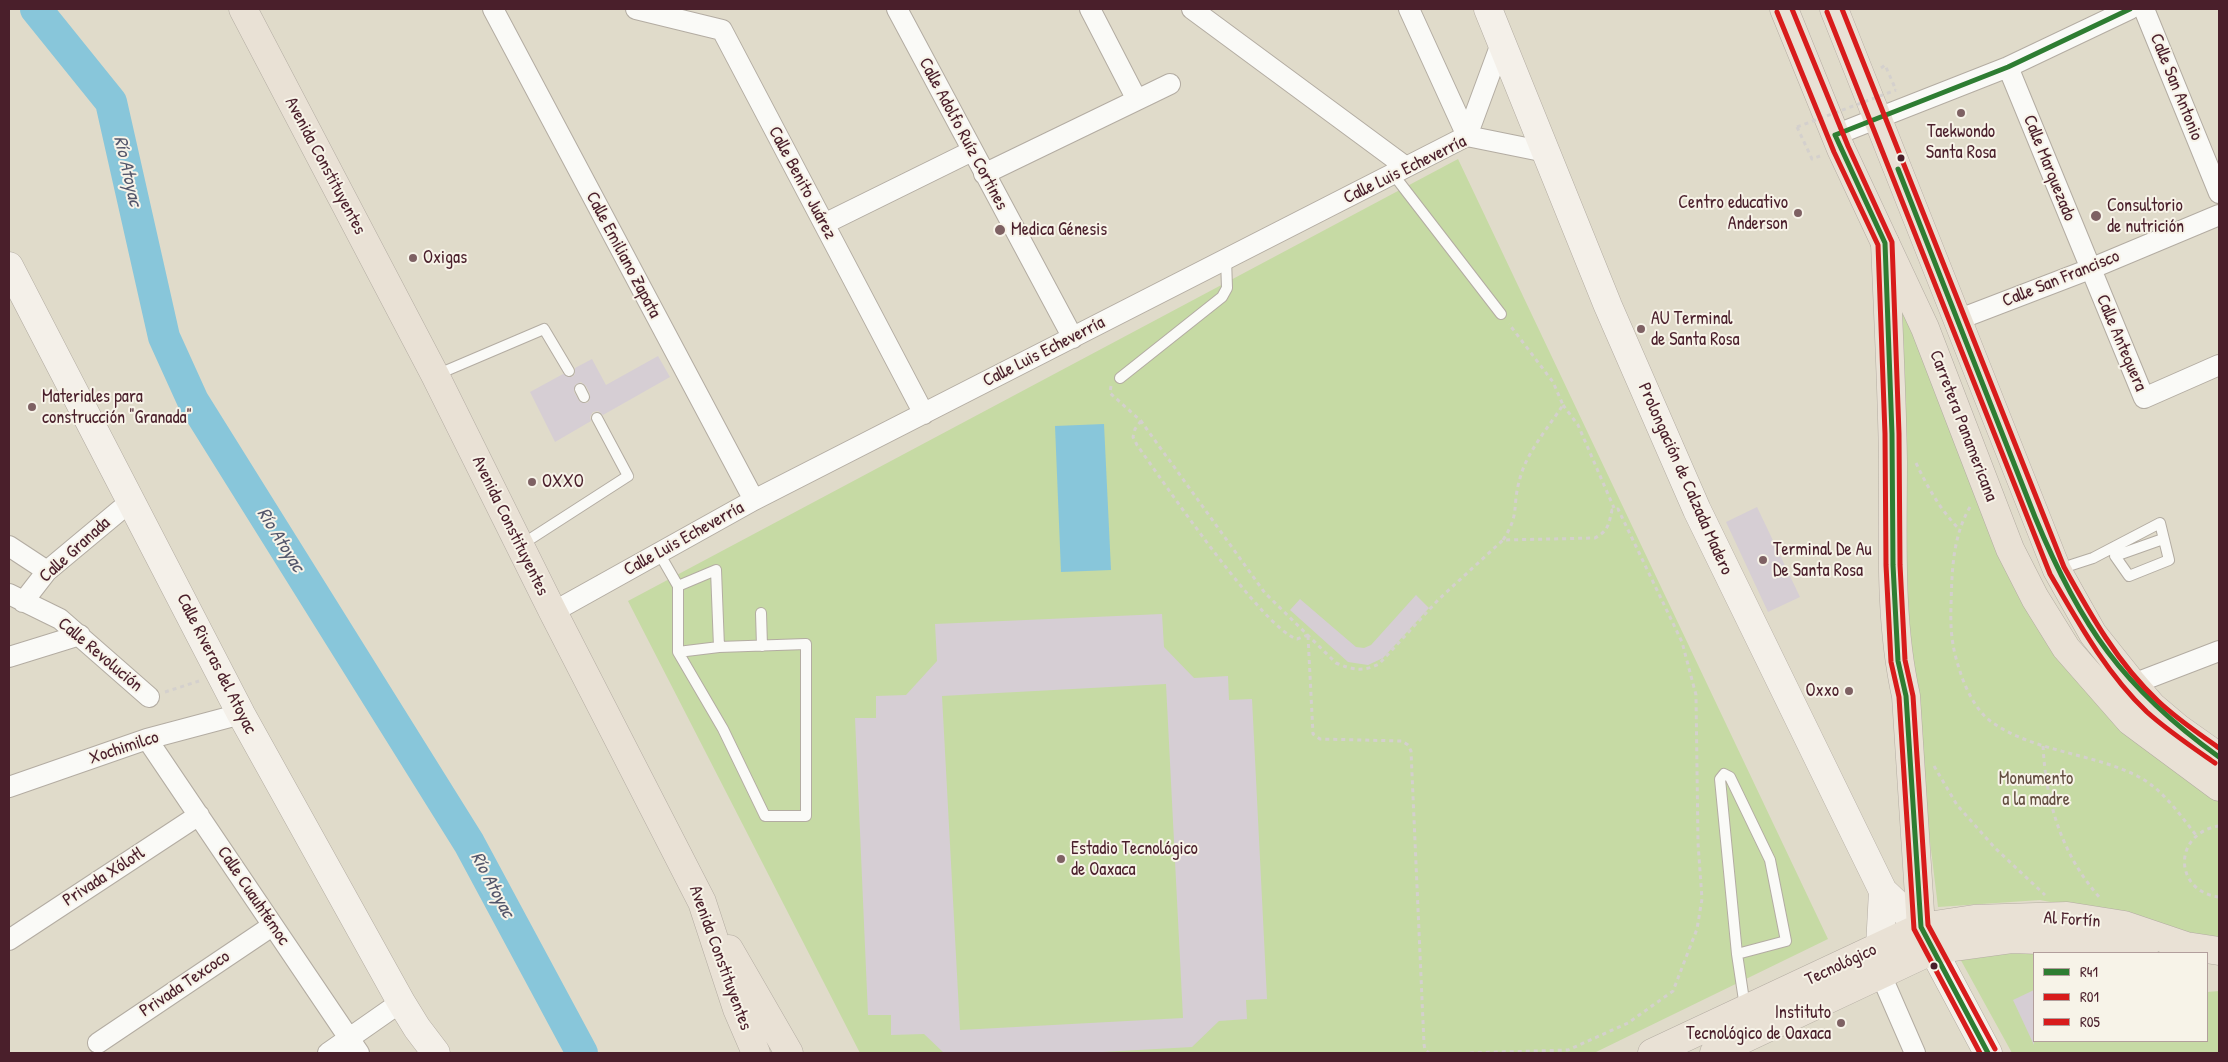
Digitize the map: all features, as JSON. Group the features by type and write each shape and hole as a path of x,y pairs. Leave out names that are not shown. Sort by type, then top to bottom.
{"main road":[{"name":"Avenida Constituyentes","path":"243,9 435,375 552,612 702,902 737,1009 756,1053"},
{"name":"Carretera Panamericana","path":"1784,9 1835,135 1925,328 2010,549 2035,598 2066,648 2130,721 2219,787"},
{"name":"Carretera Panamericana","path":"1834,9 2058,570 2093,634 2133,684 2152,706 2178,728 2219,757"},
{"path":"1886,243 1892,434 1893,565 1898,661 1906,696 1927,938"},
{"path":"702,902 789,1053"},
{"name":"Al Fortín","path":"1927,938 1974,919 2067,916 2124,925 2186,946 2219,952"},
{"name":"Al Fortín","path":"1927,938 2092,942 2139,952"},
{"name":"Tecnológico","path":"1652,1053 1880,947 1927,938"},
{"name":"Tecnológico","path":"1714,1053 1881,975 1927,938"}],"street":[{"name":"Calle Emiliano Zapata","path":"492,9 754,500"},
{"name":"Calle Benito Juárez","path":"636,9 722,30 924,414"},
{"name":"Calle Adolfo Ruíz Cortines","path":"897,9 1073,338"},
{"path":"1090,9 1137,100"},
{"path":"1192,9 1400,170"},
{"path":"1409,9 1466,136"},
{"name":"Prolongación de Calzada Madero","path":"1488,9 1608,306 1697,510 1883,891 1927,938 1988,1053"},
{"path":"1835,135 2008,68 2130,9"},
{"name":"Calle San Antonio","path":"2144,9 2219,193"},
{"path":"1466,136 1502,41"},
{"name":"Calle Marquezado","path":"2008,68 2090,269"},
{"path":"984,174 1170,84"},
{"name":"Calle Luis Echeverría","path":"552,612 754,500 1466,136 1546,152"},
{"path":"824,224 972,151"},
{"name":"Calle San Francisco","path":"1957,320 2090,269 2219,215"},
{"name":"Calle Riveras del Atoyac","path":"9,266 241,714 401,1002 417,1028 436,1053"},
{"name":"Calle Antequera","path":"2090,269 2144,398 2219,365"},
{"name":"Calle Granada","path":"16,598 131,501"},
{"path":"9,546 47,572"},
{"name":"Calle Revolución","path":"16,598 60,619 149,697"},
{"path":"9,657 80,635"},
{"path":"2133,684 2219,651"},
{"name":"Xochimilco","path":"9,787 146,739 241,714"},
{"name":"Calle Cuauhtémoc","path":"146,739 354,1046"},
{"name":"Privada Xólotl","path":"9,940 199,815"},
{"path":"1880,947 1883,891"},
{"name":"Privada Texcoco","path":"98,1043 272,926"},
{"path":"1881,975 1915,1053"},
{"path":"328,1053 354,1046 401,1002"},
{"path":"417,1028 429,1053"}],"lane":[{"path":"1400,170 1501,314"},
{"path":"1120,378 1222,297 1227,288 1226,260"},
{"path":"435,375 544,329 569,371"},
{"path":"520,546 628,476 597,418"},
{"path":"2058,570 2093,558 2160,523 2168,560 2129,576 2115,556 2163,539"},
{"path":"659,553 678,586 678,652 723,729 765,816 806,816 806,644 718,647 678,652"},
{"path":"678,586 716,570 718,647"},
{"path":"761,613 762,646"},
{"path":"1737,954 1786,941 1770,860 1730,777 1724,774 1721,775 1720,779 1737,954 1746,1010"}],"path":[{"path":"1812,159 1797,127 1896,90 1886,65"},
{"path":"1468,1053 1568,1050 1628,1023 1673,991 1697,929 1702,899 1698,842 1695,687 1682,642 1618,509 1614,508 1578,425 1563,405 1553,382 1501,314"},
{"path":"1120,378 1112,384 1110,393 1141,421 1265,593 1336,663 1351,669 1367,670 1379,664 1439,599 1503,540 1515,518 1519,481 1527,461 1563,405"},
{"path":"1141,421 1135,429 1133,438 1137,445 1239,584 1286,634 1296,639 1308,635"},
{"path":"1912,455 1930,492 1944,514 1959,529"},
{"path":"1987,490 1971,506 1959,529 1953,560 1950,625 1953,653 1970,695 1991,722 2018,736 2043,746 2093,759 2143,779 2159,791 2196,835"},
{"path":"1503,540 1595,538 1605,533 1614,508"},
{"path":"1308,635 1313,734 1320,739 1402,741 1408,745 1411,751 1424,1044 1425,1050 1429,1053"},
{"name":"Calle Revolución","path":"149,697 221,674"},
{"path":"2043,746 2049,801 2068,851 2094,891 2124,925"},
{"path":"1933,765 1957,805 1995,848 2067,916"},
{"path":"2219,826 2206,829 2196,835 2188,844 2184,856 2184,868 2188,879 2196,889 2206,895 2219,897"}],"green space":[{"name":"Instituto Tecnológico de Oaxaca","path":"1458,159 1828,939 1594,1053 860,1053 628,601"},
{"name":"Monumento a la madre","path":"1901,301 2051,624 2219,795 2219,947 2071,906 2040,900 1938,907 1910,678 1907,622"},
{"path":"2015,943 2033,952 2033,1042 2208,1042 2208,992 2219,991 2219,1053 2012,1053 1958,955"}],"water":[{"path":"1104,424 1111,570 1061,572 1055,426"}],"building":[{"path":"658,356 670,377 603,415 598,411 593,412 590,417 591,421 555,442 530,392 563,374 572,377 575,374 575,368 592,359 606,385","holes":["581,382 586,386 590,394 590,400 587,403 580,402 574,392 575,385"]},
{"name":"Terminal De Au De Santa Rosa","path":"1757,507 1800,597 1768,612 1726,522"},
{"path":"1416,595 1429,608 1383,658 1368,665 1348,662 1290,610 1300,599 1356,647 1364,648 1371,645"},
{"path":"1162,614 1164,647 1194,678 1228,676 1229,700 1252,699 1267,999 1246,1000 1247,1019 1219,1021 1192,1047 1084,1053 944,1053 924,1034 891,1035 891,1015 868,1015 855,718 876,718 876,696 906,695 937,661 935,624","holes":["1166,684 1183,1018 960,1030 942,696"]},
{"path":"2033,990 2034,1045 2013,1000"}],"waterway":[{"name":"Río Atoyac","path":"36,9 111,102 164,337 193,401 469,843 582,1053"}],"transit line":[{"name":"R05","path":"1792,9 1848,146 1892,242 1899,434 1900,565 1905,660 1913,696 1928,925 1995,1049"},
{"name":"R05","path":"1842,9 2064,567 2106,638 2130,671 2165,708 2219,748"},
{"name":"R41","path":"1988,1053 1921,927 1906,696 1898,661 1893,565 1892,434 1885,243 1835,135 2008,67 2130,9"},
{"name":"R01","path":"1777,12 1834,152 1878,245 1885,434 1886,565 1891,662 1899,697 1914,929 1980,1053"},
{"name":"R01","path":"1827,12 2050,574 2071,610 2118,681 2163,726 2215,763"},
{"name":"R41","path":"1898,169 2035,517 2069,591 2108,652 2130,679 2156,706 2219,757"}],"place":[{"name":"Taekwondo Santa Rosa","path":"1961,113"},
{"name":"Centro educativo Anderson","path":"1798,213"},
{"name":"Consultorio de nutrición","path":"2096,216"},
{"name":"Medica Génesis","path":"1000,230"},
{"name":"Oxigas","path":"413,258"},
{"name":"AU Terminal de Santa Rosa","path":"1641,329"},
{"name":"Materiales para construcción \"Granada\"","path":"32,407"},
{"name":"OXXO","path":"532,482"},
{"name":"Terminal De Au De Santa Rosa","path":"1763,560"},
{"name":"Oxxo","path":"1849,691"},
{"name":"Estadio Tecnológico de Oaxaca","path":"1061,859"},
{"name":"Instituto Tecnológico de Oaxaca","path":"1841,1023"}]}
